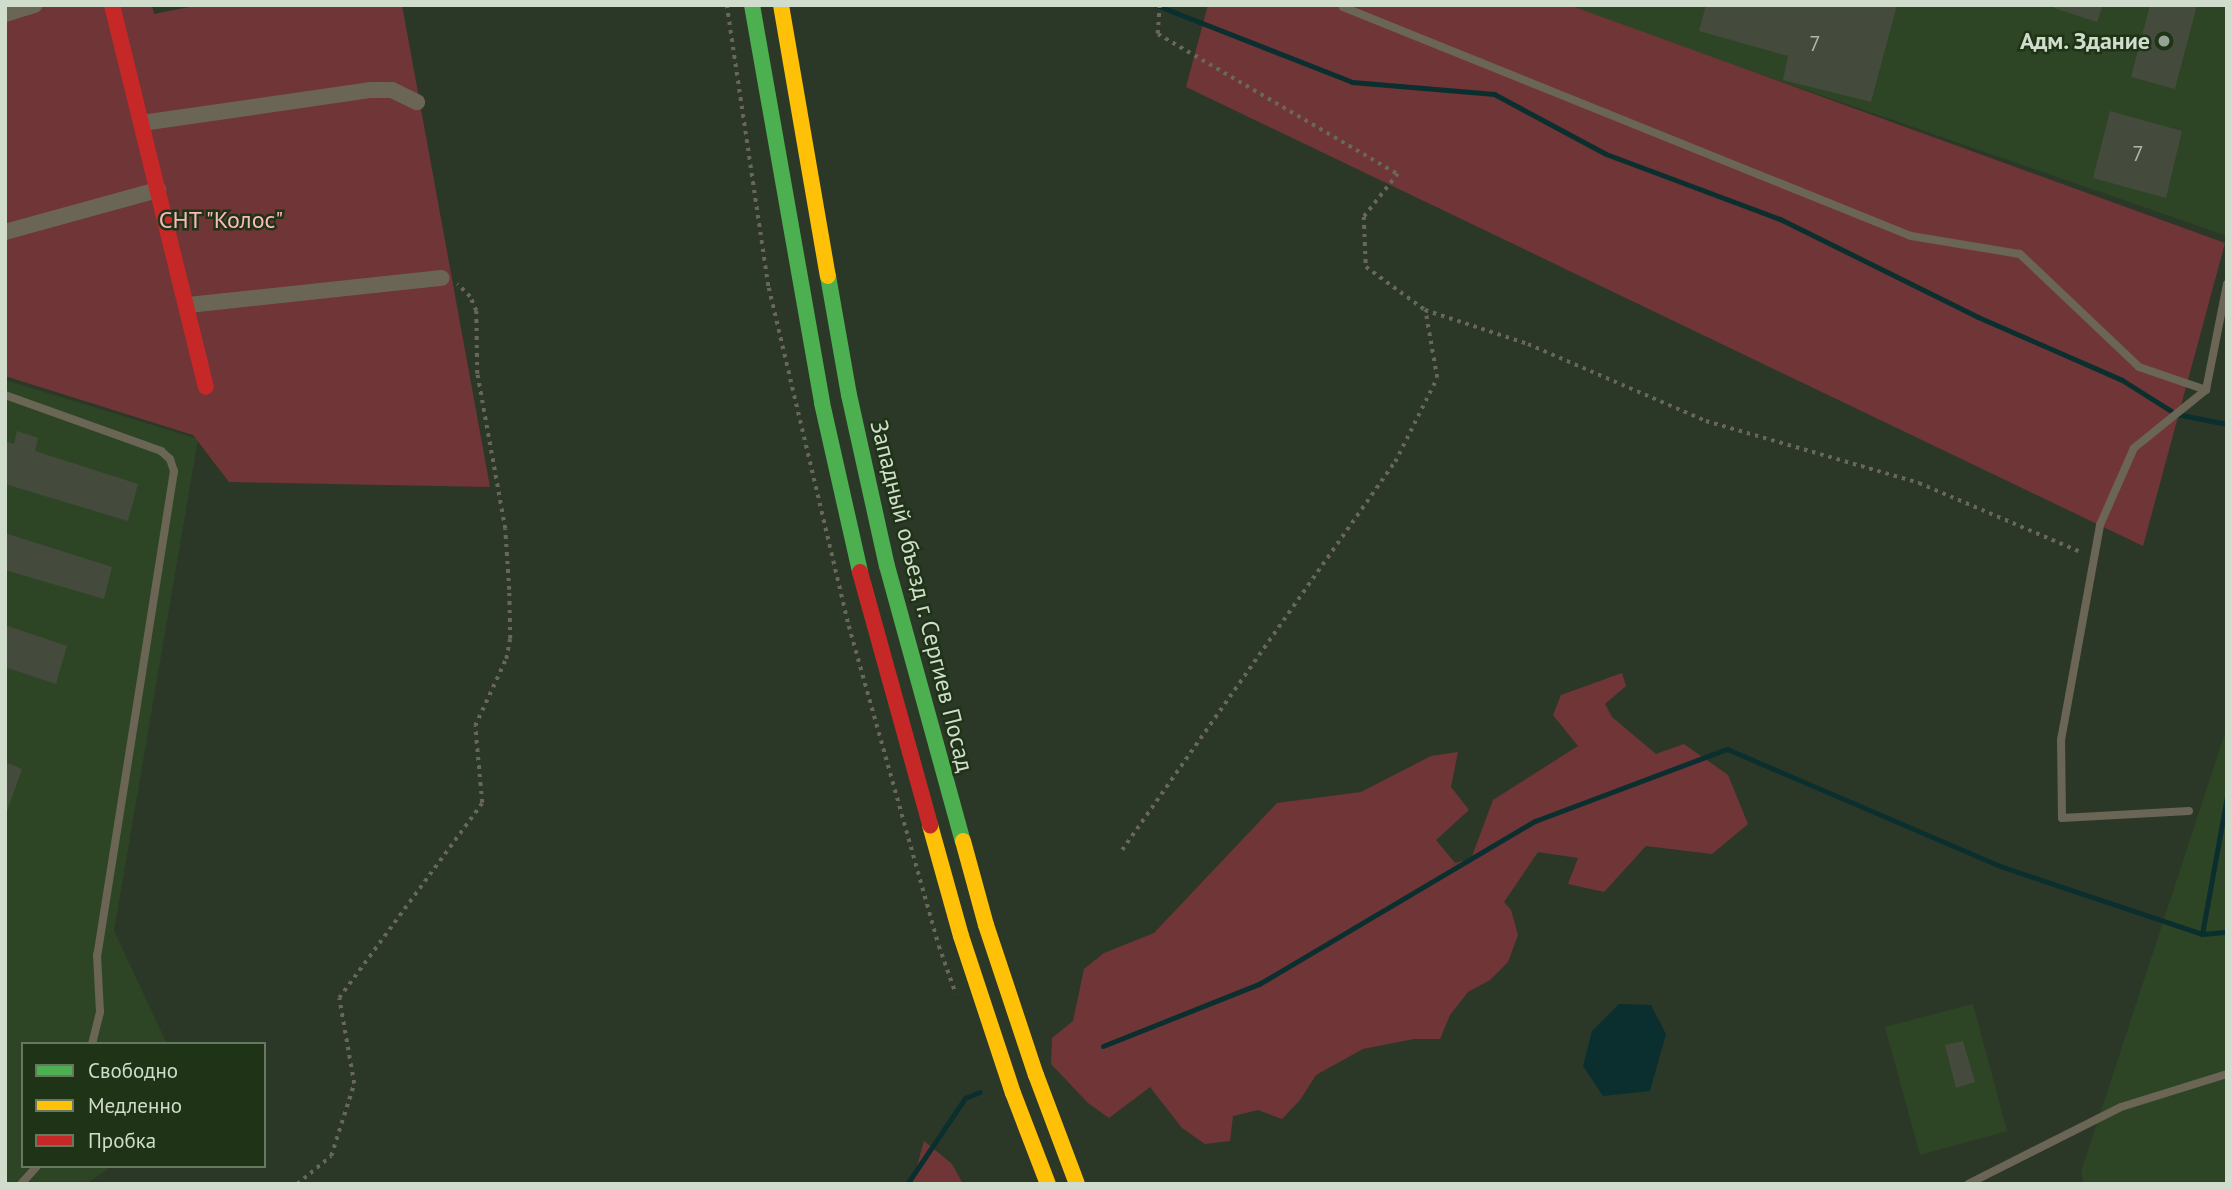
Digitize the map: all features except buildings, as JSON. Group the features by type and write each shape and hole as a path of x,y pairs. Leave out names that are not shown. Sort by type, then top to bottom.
{"main road":[{"path":"112,5 188,305 206,387"},
{"name":"Западный объезд г. Сергиев Посад","path":"752,5 820,390 861,575 961,936 1013,1093 1048,1184"},
{"name":"Западный объезд г. Сергиев Посад","path":"781,5 849,395 887,566 986,925 1036,1075 1077,1184"}],"street":[{"path":"5,14 35,5"},
{"path":"142,123 370,90 391,90 417,102"},
{"path":"5,232 158,190"},
{"path":"188,305 442,278"}],"lane":[{"path":"1343,7 1911,236 2021,254 2139,367 2206,390"},
{"path":"2189,811 2062,818 2061,740 2100,525 2134,448 2206,390 2227,284"},
{"path":"5,395 161,451 170,459 174,471 97,955 100,1012 92,1042"},
{"path":"1968,1184 2121,1107 2227,1074"},
{"path":"21,1184 35,1168"}],"path":[{"path":"1160,5 1158,34 1398,174 1364,217 1366,267 1425,310 1528,344 1706,421 1919,483 2095,558"},
{"path":"297,1184 331,1156 354,1084 339,998 482,803 475,726 506,659 510,639 505,530 477,374 476,311 470,297 457,284 442,278"},
{"path":"1122,850 1395,462 1437,378 1425,310"}],"shaded area":[{"path":"1561,5 2227,5 2227,236"},
{"path":"5,380 198,439 114,931 166,1042 21,1042 21,1168 109,1168 86,1184 5,1184"},
{"path":"2227,727 2227,1184 2084,1184 2081,1172"},
{"path":"1973,1004 2007,1131 1920,1155 1885,1027"}],"green space":[{"name":"СНТ \"Колос\"","path":"5,5 152,5 154,14 199,5 402,5 490,487 229,482 193,435 5,376"},
{"path":"1208,5 1569,5 2225,243 2143,546 1186,87"},
{"path":"1622,673 1626,686 1605,704 1612,717 1656,754 1684,744 1728,775 1748,824 1712,854 1646,846 1604,892 1568,884 1578,858 1538,852 1504,902 1511,910 1518,935 1508,962 1490,980 1468,992 1450,1015 1440,1039 1414,1039 1363,1049 1316,1075 1300,1100 1282,1119 1258,1110 1233,1116 1230,1141 1205,1144 1182,1128 1150,1087 1109,1118 1088,1103 1051,1064 1052,1038 1073,1021 1084,969 1104,953 1154,933 1277,803 1361,792 1431,756 1458,752 1451,787 1469,810 1436,840 1455,863 1471,859 1493,800 1578,746 1553,715 1561,695"},
{"path":"924,1141 952,1164 963,1184 912,1184"}],"water":[{"path":"1619,1004 1651,1005 1666,1034 1650,1091 1603,1096 1583,1066 1592,1031"}],"waterway":[{"path":"1156,5 1352,82 1494,94 1606,154 1780,219 1978,317 2122,380 2176,414 2227,424"},
{"path":"1103,1046 1259,984 1535,821 1727,749 2000,866 2202,934 2227,932"},
{"path":"2202,934 2227,796"},
{"path":"907,1184 965,1098 980,1092"}],"traffic: fast":[{"path":"752,5 822,403 860,572"},
{"path":"828,276 849,395 887,566 963,841"}],"traffic: slow":[{"path":"781,5 828,276"},
{"path":"930,825 961,936 1013,1093 1048,1184"},
{"path":"963,841 986,925 1036,1075 1077,1184"}],"traffic: jam":[{"path":"112,5 206,387"},
{"path":"860,572 930,825"}],"place":[{"name":"Адм. Здание","path":"2164,41"}]}
